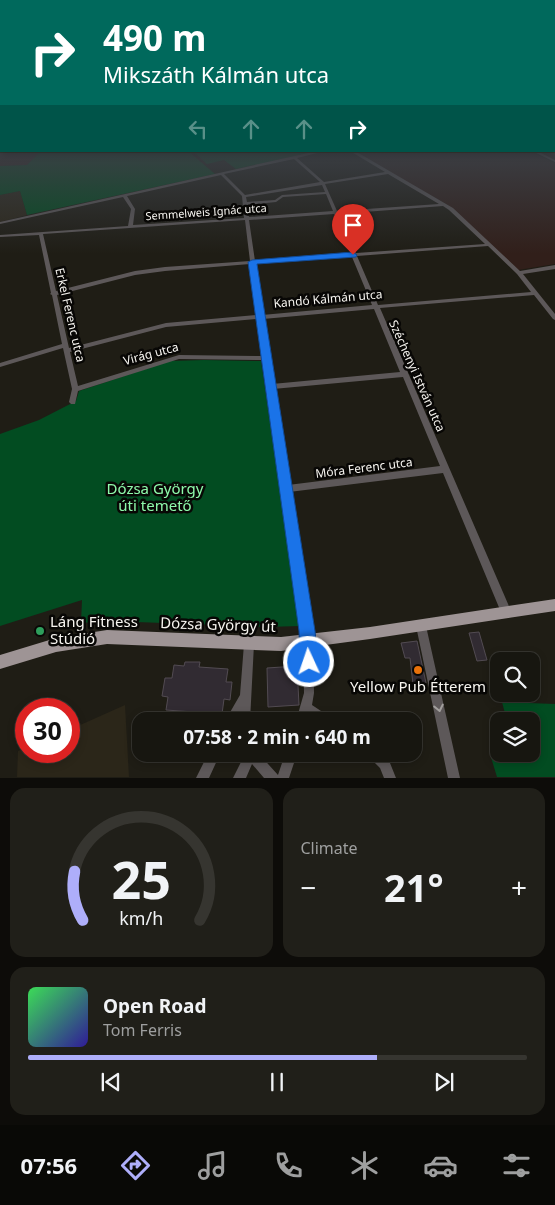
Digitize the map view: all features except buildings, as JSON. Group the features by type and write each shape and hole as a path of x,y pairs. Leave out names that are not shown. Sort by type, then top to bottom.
{"main road":[{"name":"Dózsa György út","path":"0,662 56,645 107,637 249,644 308,642 555,605"}],"street":[{"path":"0,223 188,181"},
{"path":"229,181 244,196 269,387 308,642 309,693 305,712"},
{"path":"244,196 334,181"},
{"path":"401,181 444,205 519,273 555,318"},
{"name":"Széchenyi István utca","path":"323,183 507,613"},
{"path":"245,204 276,201 282,196 327,193"},
{"path":"124,195 133,209 130,227"},
{"name":"Semmelweis Ignác utca","path":"0,236 444,205"},
{"name":"Erkel Ferenc utca","path":"41,234 75,389 74,402"},
{"path":"53,294 149,271 488,245"},
{"path":"519,273 555,267"},
{"name":"Kandó Kálmán utca","path":"0,365 159,326 535,293"},
{"name":"Virág utca","path":"75,389 179,356 266,358"},
{"path":"269,387 404,374"},
{"name":"Móra Ferenc utca","path":"285,489 446,470"},
{"path":"421,626 454,778"},
{"path":"244,712 249,644"},
{"path":"236,712 245,697"},
{"path":"306,708 312,712"},
{"path":"202,778 210,762"},
{"path":"239,778 247,762"},
{"path":"258,762 273,778"},
{"path":"283,778 288,762"},
{"path":"383,762 390,778"}],"shaded area":[{"path":"405,181 555,181 555,264 518,270 448,205"},
{"path":"20,191 27,215 0,222 0,195"},
{"path":"125,705 129,777 17,777 18,763 80,763 80,725"}],"green space":[{"path":"0,181 181,181 27,215 20,191 0,195"},
{"name":"Dózsa György úti temető","path":"170,361 261,361 300,626 266,627 110,621 81,623 82,600 0,626 0,434 39,420 76,401 79,391"},
{"path":"502,702 555,704 555,777 497,777 492,762 540,762 540,712 505,712"}],"place":[{"name":"Láng Fitness Stúdió","path":"40,631"},
{"name":"Yellow Pub Étterem","path":"418,670"}],"route":[{"path":"309,662 307,631 286,502 252,262 353,255"}]}
